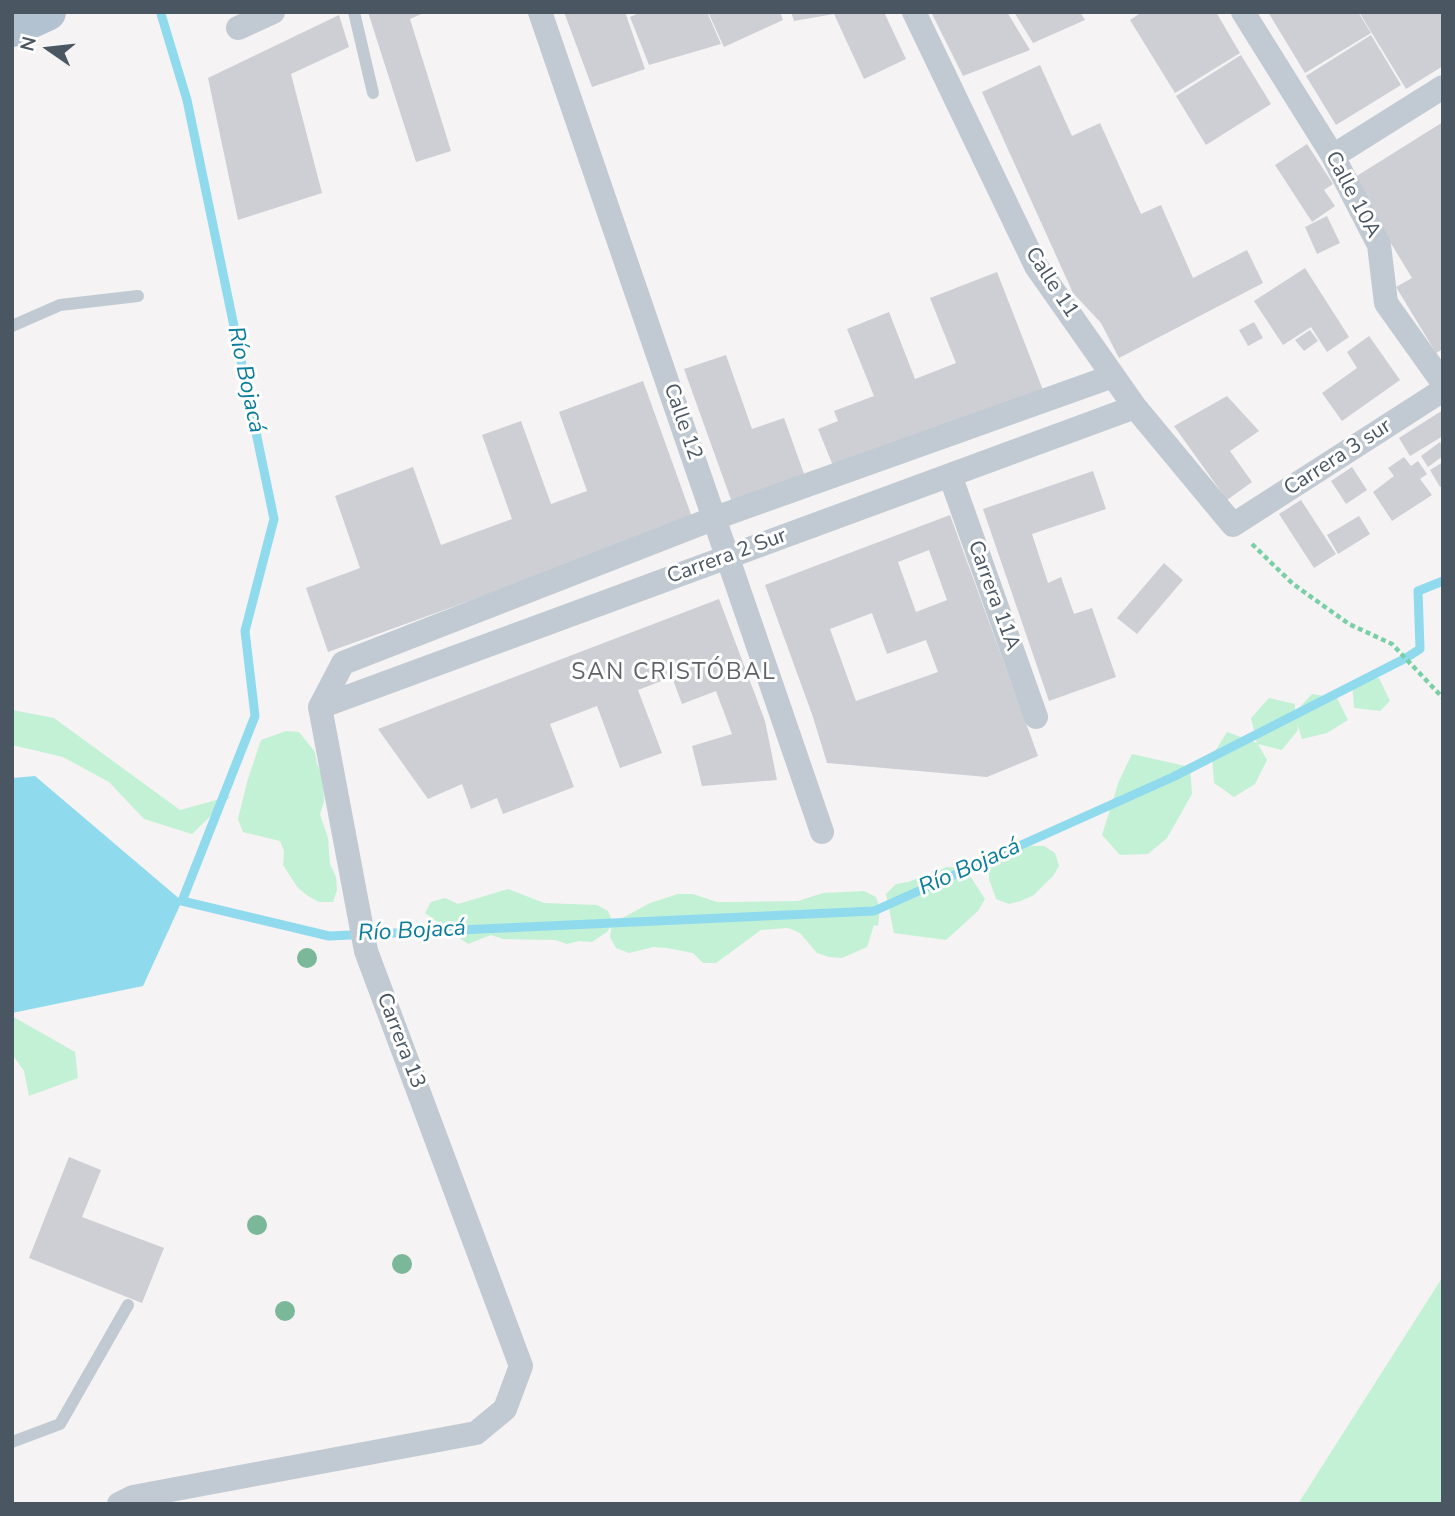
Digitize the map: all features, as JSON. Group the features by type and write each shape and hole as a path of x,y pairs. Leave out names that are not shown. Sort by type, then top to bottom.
{"main road":[{"path":"12,28 47,12"}],"street":[{"path":"238,28 273,12"},
{"name":"Calle 12","path":"540,12 822,832"},
{"name":"Calle 11","path":"914,12 1036,265 1135,407 1233,525"},
{"name":"Calle 10A","path":"1243,12 1333,156 1379,245 1386,303 1443,383"},
{"path":"1333,156 1443,87"},
{"name":"Carrera 2 Sur","path":"320,707 343,663 715,518 1113,376"},
{"name":"Carrera 3 sur","path":"1233,525 1443,390"},
{"name":"Carrera 2 Sur","path":"320,707 1135,407"},
{"name":"Carrera 11A","path":"950,475 1036,717"},
{"name":"Carrera 13","path":"119,1504 133,1497 476,1433 505,1409 521,1366 366,951 320,707"}],"lane":[{"path":"354,12 373,93"},
{"path":"12,326 60,305 138,296"},
{"path":"12,1442 60,1424 128,1305"}],"path":[{"path":"1233,525 1293,584 1349,624 1392,644 1443,698"}],"green space":[{"path":"1379,678 1390,701 1380,711 1354,708 1352,681"},
{"path":"1312,694 1337,698 1348,720 1327,733 1302,739 1297,723 1298,730 1282,750 1258,744 1267,760 1255,784 1234,797 1214,783 1212,756 1227,732 1257,743 1251,718 1269,698 1295,704 1295,712"},
{"path":"12,710 54,718 180,810 231,796 192,834 144,819 109,782 63,757 12,745"},
{"path":"286,731 299,732 315,752 323,776 324,802 320,814 328,838 330,864 336,877 337,890 333,902 319,902 298,888 283,865 284,851 280,841 243,832 238,819 261,740"},
{"path":"1132,754 1190,767 1192,794 1167,838 1148,854 1120,855 1102,835 1119,781"},
{"path":"1031,846 1044,846 1055,853 1059,866 1053,876 1034,895 1021,901 1009,904 996,899 989,879 989,865 998,855"},
{"path":"947,867 960,868 970,876 985,899 978,911 946,940 894,933 886,894 896,884"},
{"path":"508,889 544,903 597,905 608,911 613,923 650,903 678,894 693,894 717,902 798,901 823,893 864,891 876,897 880,909 878,926 874,925 867,947 842,958 817,953 800,933 788,928 761,930 716,963 703,963 693,953 667,948 653,947 629,953 616,948 610,937 612,925 592,942 567,944 555,940 503,939 491,935 468,944 425,913 431,902 445,898 458,904"},
{"path":"12,1016 75,1052 78,1078 29,1096 24,1071 12,1054"},
{"path":"1442,1278 1443,1504 1298,1504"}],"water":[{"path":"35,776 182,901 143,986 12,1013 12,778"}],"building":[{"path":"368,12 426,12 410,19 451,151 416,162"},
{"path":"564,12 625,12 645,69 592,87"},
{"path":"641,12 707,12 721,44 649,65 630,17"},
{"path":"708,12 780,12 783,20 724,47"},
{"path":"791,12 884,12 906,59 864,79 834,14 794,21"},
{"path":"931,12 1007,12 1030,50 963,76"},
{"path":"1014,12 1080,12 1085,20 1033,43"},
{"path":"1142,12 1216,12 1240,53 1175,93 1130,20"},
{"path":"1268,12 1358,12 1371,33 1305,73"},
{"path":"1359,12 1443,12 1443,66 1406,89"},
{"path":"339,15 349,47 291,74 322,193 238,220 208,78"},
{"path":"1371,35 1401,85 1336,125 1306,76"},
{"path":"1241,55 1271,104 1206,145 1176,96"},
{"path":"1040,65 1072,136 1100,123 1141,214 1161,205 1193,278 1247,250 1263,283 1119,358 1101,323 1073,293 982,92"},
{"path":"1443,122 1443,349 1436,353 1396,287 1412,278 1352,179"},
{"path":"1307,144 1333,184 1324,190 1335,206 1312,222 1275,165"},
{"path":"1327,216 1340,243 1317,254 1305,227"},
{"path":"1305,268 1349,337 1327,352 1311,327 1283,345 1254,301"},
{"path":"997,272 1043,390 836,473 818,429 838,421 834,411 874,396 847,329 889,312 915,379 956,363 930,298"},
{"path":"1254,322 1263,338 1248,346 1239,330"},
{"path":"1310,330 1318,341 1304,351 1295,340"},
{"path":"1369,336 1400,380 1342,421 1322,393 1357,368 1347,352"},
{"path":"726,355 752,429 784,418 807,482 734,508 684,369"},
{"path":"643,381 693,520 328,652 306,588 360,568 335,496 413,467 441,545 512,519 482,435 521,421 551,504 587,491 559,412"},
{"path":"1227,396 1259,431 1230,451 1252,482 1227,500 1174,426"},
{"path":"1443,410 1443,436 1410,456 1399,438"},
{"path":"1440,442 1443,456 1428,467 1421,456"},
{"path":"1404,457 1411,466 1418,461 1427,474 1420,479 1432,495 1392,521 1373,492 1394,476 1388,468"},
{"path":"1443,462 1443,485 1440,487 1430,470"},
{"path":"1352,467 1367,490 1346,504 1331,481"},
{"path":"1093,471 1106,509 1032,534 1048,583 1061,577 1074,614 1092,608 1116,677 1049,701 983,509"},
{"path":"1301,500 1336,554 1314,568 1279,514"},
{"path":"950,515 1038,756 987,777 827,763 765,585","holes":["929,550 947,600 916,612 898,562","872,613 887,654 926,640 938,672 856,701 830,629"]},
{"path":"1359,516 1370,534 1338,554 1327,535"},
{"path":"1164,563 1183,580 1137,634 1117,618"},
{"path":"719,599 765,721 777,780 702,786 692,746 732,734 716,691 682,704 672,677 638,690 662,753 620,768 597,706 550,724 574,787 503,814 497,798 471,809 462,784 428,799 378,729"},
{"path":"69,1157 101,1170 82,1217 164,1248 142,1303 29,1258"}],"waterway":[{"name":"Río Bojacá","path":"161,14 187,100 274,519 245,631 255,716 182,901 329,936 874,911 1173,777 1406,658 1420,649 1418,591 1443,581"}],"district":[{"name":"SAN CRISTÓBAL","path":"674,673"}]}
